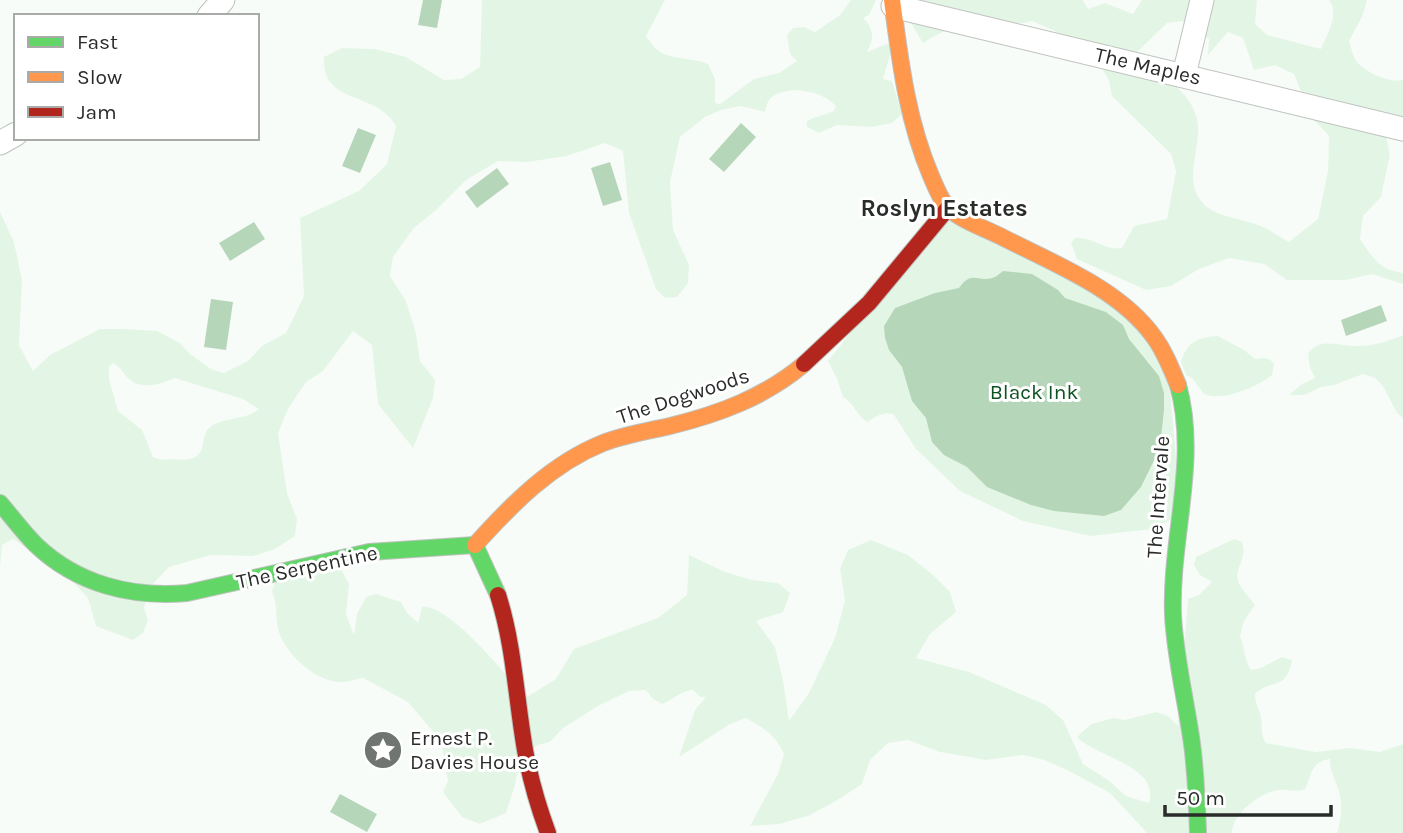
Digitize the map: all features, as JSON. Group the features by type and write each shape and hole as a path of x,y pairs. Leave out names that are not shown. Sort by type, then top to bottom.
{"street":[{"path":"211,14 223,0"},
{"path":"1184,75 1202,0"},
{"path":"892,3 915,137 925,164 948,208"},
{"name":"The Maples","path":"892,3 1403,129"},
{"name":"The Dogwoods","path":"475,545 512,504 550,472 584,451 605,442 682,423 735,405 768,391 792,375 870,302 948,208"},
{"name":"The Intervale","path":"948,208 1096,288 1127,308 1155,336 1176,378 1184,418 1186,459 1173,579 1173,616 1196,773 1198,833"},
{"name":"The Serpentine","path":"0,503 36,545 62,567 110,588 134,593 187,593 369,552 475,545"},
{"path":"475,545 496,590 505,618 525,752 538,806 548,833"}],"green space":[{"path":"482,0 665,0 646,36 662,53 708,64 715,79 715,103 720,104 754,79 779,73 797,61 790,54 787,35 793,28 804,27 815,32 840,15 851,0 876,0 869,15 863,18 870,26 872,34 867,52 894,41 883,79 892,81 902,114 892,123 872,127 837,125 819,133 807,127 807,121 834,111 836,106 823,96 796,90 779,93 770,99 765,112 741,106 721,110 705,117 680,137 670,182 673,230 689,265 688,283 677,297 665,298 656,289 629,213 623,151 605,143 567,156 527,162 498,161 466,180 413,229 393,257 390,276 406,301 416,333 420,361 435,380 433,398 413,448 378,404 372,345 353,331 323,371 306,382 288,409 278,433 287,493 297,519 295,536 275,549 253,556 211,555 169,567 151,586 144,608 148,621 143,633 133,640 96,626 88,598 72,581 13,539 2,545 0,567 0,212 14,242 22,280 19,345 33,371 50,355 100,329 125,329 157,331 180,343 211,369 224,373 248,361 262,346 286,333 304,296 300,218 359,191 387,164 396,126 376,107 340,91 331,83 325,73 324,57 342,48 375,49 406,57 444,80 461,79 480,67","holes":["113,363 130,380 141,385 152,385 175,378 243,399 259,409 254,413 213,425 205,435 200,453 195,457 164,460 156,458 153,457 142,430 118,411 109,379 109,366"]},
{"path":"897,0 1083,0 1088,9 1105,3 1133,14 1142,0 1257,0 1255,24 1267,35 1321,49 1333,18 1329,0 1367,0 1362,17 1349,41 1356,60 1366,70 1385,79 1403,80 1403,129 1386,136 1390,155 1381,197 1363,216 1360,239 1382,265 1403,273 1403,284 1372,274 1346,280 1287,280 1264,264 1229,258 1199,269 1171,286 1146,290 1077,259 1071,243 1075,238 1122,248 1134,226 1167,219 1176,171 1171,154 1112,96 1109,81 1099,63 1077,41 1032,21 1017,23 982,20 955,26 923,43","holes":["1182,21 1209,39 1208,55 1228,32 1243,38 1254,70 1275,65 1294,74 1312,118 1329,136 1328,171 1318,219 1289,242 1261,226 1214,211 1202,202 1196,193 1193,173 1198,140 1197,119 1193,109 1188,99 1172,82 1134,55 1167,23"]},
{"name":"Black Ink","path":"948,208 1096,288 1167,357 1181,515 1152,529 1091,536 1023,521 960,491 916,449 894,415 881,415 868,422 843,397 828,361"},
{"path":"1403,335 1403,418 1397,413 1383,386 1375,378 1363,374 1304,395 1289,395 1315,378 1308,354 1312,349 1323,344 1366,346"},
{"path":"1218,336 1255,359 1270,360 1274,364 1272,375 1258,384 1230,395 1204,394 1192,378 1186,375 1181,362 1186,350 1194,342"},
{"path":"1234,539 1242,542 1243,548 1238,581 1255,605 1244,621 1240,636 1249,666 1251,670 1261,668 1282,657 1292,660 1282,681 1255,694 1266,743 1316,752 1350,748 1380,752 1403,744 1403,833 1337,833 1341,802 1330,759 1315,766 1305,789 1271,792 1248,806 1237,819 1232,833 1147,833 1110,793 1044,760 1023,755 986,760 940,752 908,740 888,743 870,760 862,784 836,801 808,816 779,824 750,826 778,774 784,754 769,733 746,718 730,724 679,757 695,710 706,697 700,697 693,690 662,704 646,690 629,691 563,728 550,742 538,745 520,757 506,813 480,824 462,817 443,792 448,781 441,741 408,702 363,678 345,682 322,678 294,657 278,629 272,591 276,579 341,569 349,584 346,614 354,635 357,614 366,597 376,594 401,602 407,613 418,623 422,607 433,609 446,616 477,643 525,698 556,679 574,649 658,618 687,595 689,555 725,572 752,580 778,583 790,593 783,612 756,621 775,647 789,721 809,693 835,638 845,600 840,569 848,550 871,540 908,555 950,592 956,612 930,634 916,658 969,672 1046,705 1063,720 1083,764 1126,796 1149,803 1150,790 1136,771 1077,737 1091,724 1114,718 1125,720 1156,712 1168,716 1178,726 1188,599 1199,595 1212,582 1200,575 1194,565 1196,557"}],"shaded area":[{"path":"423,0 442,0 437,28 418,25"},
{"path":"741,123 756,137 724,172 709,159"},
{"path":"358,128 376,135 360,173 342,166"},
{"path":"610,162 622,200 603,206 591,168"},
{"path":"497,168 509,184 477,208 465,192"},
{"path":"254,222 265,239 230,261 219,243"},
{"name":"Black Ink","path":"1003,271 1032,274 1058,290 1065,298 1106,312 1123,325 1129,339 1159,376 1164,393 1160,448 1141,487 1121,510 1104,516 1054,511 1031,505 987,487 967,467 944,455 932,442 926,418 912,401 902,367 889,350 884,326 895,308 935,293 959,288 967,279 992,278"},
{"path":"211,299 233,302 226,350 204,347"},
{"path":"1381,305 1387,321 1346,336 1341,320"},
{"path":"340,794 377,814 367,832 330,812"}],"traffic: fast":[{"path":"1178,385 1186,442 1175,557 1173,615 1193,749 1198,833"},
{"path":"0,503 36,545 69,570 87,579 125,590 187,593 369,552 475,545 498,595"}],"traffic: slow":[{"path":"892,0 910,112 923,155 945,204 963,219 1083,278 1122,304 1154,337 1165,354 1178,385"},
{"path":"475,545 533,487 584,452 619,438 724,410 774,386 804,364"}],"traffic: jam":[{"path":"804,364 869,303 948,208"},
{"path":"498,595 511,652 527,760 548,833"}],"place":[{"name":"Ernest P. Davies House","path":"383,750"}],"district":[{"name":"Roslyn Estates","path":"944,208"}]}
